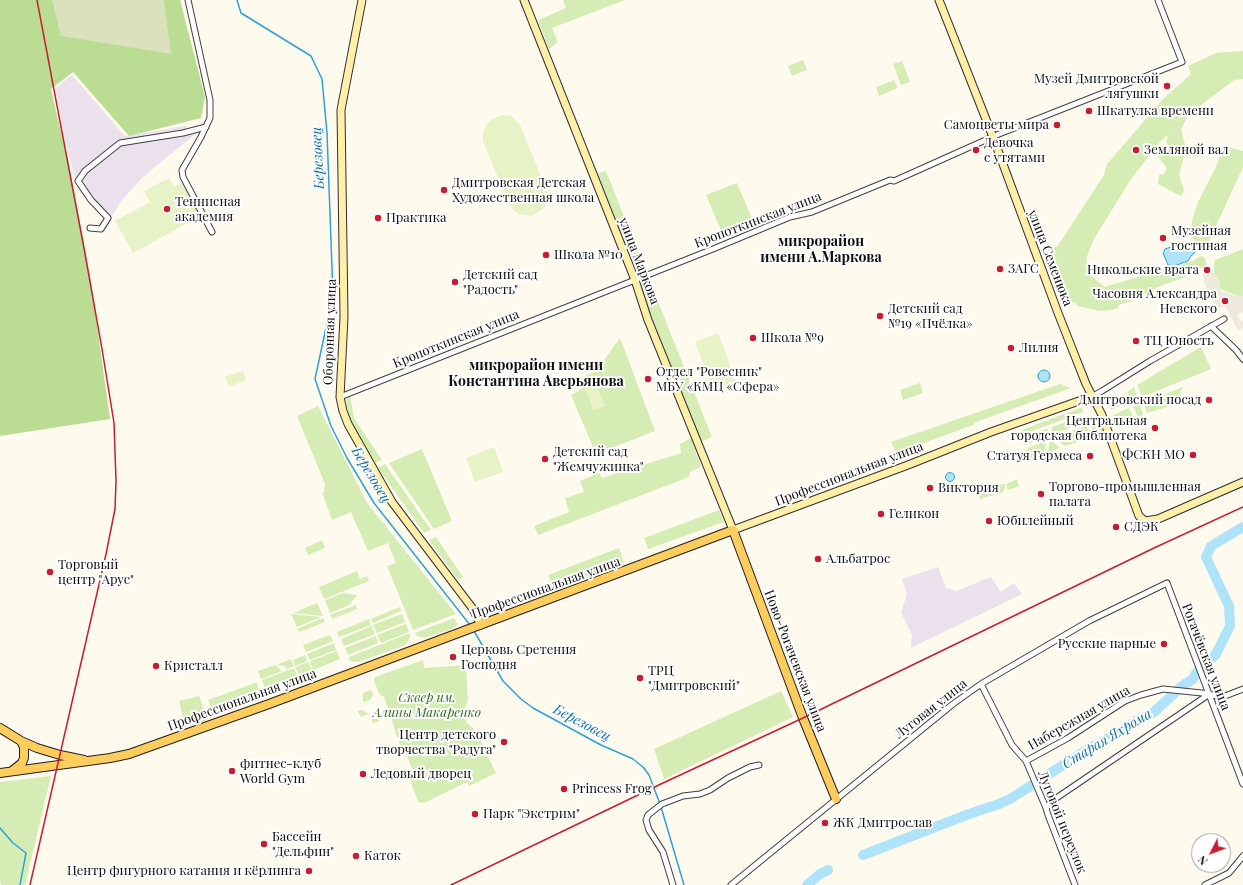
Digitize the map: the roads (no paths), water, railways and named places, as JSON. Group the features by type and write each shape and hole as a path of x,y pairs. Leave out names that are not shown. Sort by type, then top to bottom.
{"main road":[{"name":"Профессиональная улица","path":"0,773 110,758 136,751 269,704 733,530"},
{"name":"Ново-Рогачевская улица","path":"733,530 803,718 836,798"},
{"path":"3,729 21,741 37,748 60,756 90,761"},
{"path":"12,772 22,763 24,758 24,747 21,741"}],"street":[{"path":"188,0 210,100 210,118 182,170 183,177 212,232"},
{"name":"Оборонная улица","path":"362,0 341,110 344,317 340,396 343,411 348,424 392,502 472,609 475,627"},
{"name":"улица Маркова","path":"524,0 635,280 648,320 733,530"},
{"name":"улица Семенюка","path":"939,0 993,137 1058,313 1086,384 1102,415 1139,516 1145,521 1167,516 1243,482"},
{"name":"Кропоткинская улица","path":"340,396 635,280 790,217 812,212 890,180 894,181 993,137 1182,62 1158,0"},
{"path":"90,228 101,229 108,218 78,181 84,171 120,143 182,133 206,126"},
{"path":"1093,396 1150,360 1224,319"},
{"path":"1211,326 1236,350 1243,359"},
{"name":"Профессиональная улица","path":"733,530 908,465 991,432 1093,396"},
{"name":"Луговая улица","path":"731,885 836,798 980,684 1089,621 1167,583"},
{"name":"Рогачёвская улица","path":"1167,583 1208,695 1243,784"},
{"name":"Луговой переулок","path":"980,684 1012,745 1026,761 1046,808 1075,885"},
{"name":"Набережная улица","path":"1026,761 1068,738 1125,701 1141,695 1164,689 1225,696 1243,688"},
{"path":"1046,808 1052,801 1208,695"},
{"path":"0,724 3,729"},
{"path":"673,885 663,852 649,830 646,820 648,815 660,805 683,796 700,794 710,790 728,778 750,767 759,765"},
{"path":"1205,885 1229,874 1243,856"}],"water":[{"path":"1182,243 1190,247 1193,246 1196,251 1188,261 1174,266 1168,265 1163,253 1165,249"},
{"name":"Лилия","path":"1046,370 1049,371 1049,381 1042,382 1039,381 1038,374 1039,371"},
{"path":"950,472 955,477 950,482 945,477"}],"waterway":[{"name":"Березовец","path":"237,0 241,13 311,56 322,79 327,133 333,295 315,379 331,426 347,458 374,503 470,625"},
{"name":"Старая Яхрома","path":"863,855 1010,799 1090,748 1115,735 1141,718 1153,713 1182,686 1193,679 1196,673 1216,654 1230,626 1229,606 1206,557 1211,546 1243,527"},
{"name":"Березовец","path":"474,631 503,681 521,699 533,708 601,745 633,759 643,767 649,775 660,804"},
{"name":"Березовец","path":"661,807 684,885"},
{"path":"0,828 13,843 26,853 20,885"},
{"name":"Старая Яхрома","path":"807,885 820,874 828,870"}],"railway":[{"path":"30,885 106,554 115,509 116,481 114,423 102,349 37,0"},
{"path":"451,885 663,783 803,718 1154,548 1243,507"}],"place":[{"name":"Музей Дмитровской лягушки","path":"1167,86"},
{"name":"Шкатулка времени","path":"1089,111"},
{"name":"Самоцветы мира","path":"1057,125"},
{"name":"Девочка с утятами","path":"976,150"},
{"name":"Земляной вал","path":"1136,150"},
{"name":"Дмитровская Детская Художественная школа","path":"444,190"},
{"name":"Теннисная академия","path":"167,209"},
{"name":"Практика","path":"378,218"},
{"name":"Музейная гостиная","path":"1163,238"},
{"name":"Школа №10","path":"546,255"},
{"name":"ЗАГС","path":"1000,269"},
{"name":"Никольские врата","path":"1207,270"},
{"name":"Детский сад \"Радость\"","path":"455,282"},
{"name":"Часовня Александра Невского","path":"1225,301"},
{"name":"Детский сад №19 «Пчёлка»","path":"880,316"},
{"name":"Школа №9","path":"753,338"},
{"name":"ТЦ Юность","path":"1136,341"},
{"name":"Лилия","path":"1011,348"},
{"name":"Отдел \"Ровесник\" МБУ «КМЦ «Сфера»","path":"648,379"},
{"name":"Дмитровский посад","path":"1209,400"},
{"name":"Центральная городская библиотека","path":"1155,428"},
{"name":"ФСКН МО","path":"1193,455"},
{"name":"Статуя Гермеса","path":"1090,456"},
{"name":"Детский сад \"Жемчужинка\"","path":"545,459"},
{"name":"Виктория","path":"930,488"},
{"name":"Торгово-промышленная палата","path":"1041,494"},
{"name":"Геликон","path":"881,514"},
{"name":"Юбилейный","path":"989,521"},
{"name":"СДЭК","path":"1116,527"},
{"name":"Альбатрос","path":"818,559"},
{"name":"Торговый центр \"Арус\"","path":"50,572"},
{"name":"Русские парные","path":"1164,644"},
{"name":"Церковь Сретения Господня","path":"453,657"},
{"name":"Кристалл","path":"156,666"},
{"name":"ТРЦ \"Дмитровский\"","path":"640,678"},
{"name":"Центр детского творчества \"Радуга\"","path":"504,742"},
{"name":"фитнес-клуб World Gym","path":"232,771"},
{"name":"Ледовый дворец","path":"363,774"},
{"name":"Princess Frog","path":"564,789"},
{"name":"Парк \"Экстрим\"","path":"475,814"},
{"name":"ЖК Дмитрослав","path":"825,823"},
{"name":"Бассейн \"Дельфин\"","path":"264,844"},
{"name":"Каток","path":"356,856"},
{"name":"Центр фигурного катания и кёрлинга","path":"309,871"}],"district":[{"name":"микрорайон имени А.Маркова","path":"821,250"},
{"name":"микрорайон имени Константина Аверьянова","path":"536,374"}],"park label":[{"name":"Сквер им. Алины Макаренко","path":"427,706"}]}
